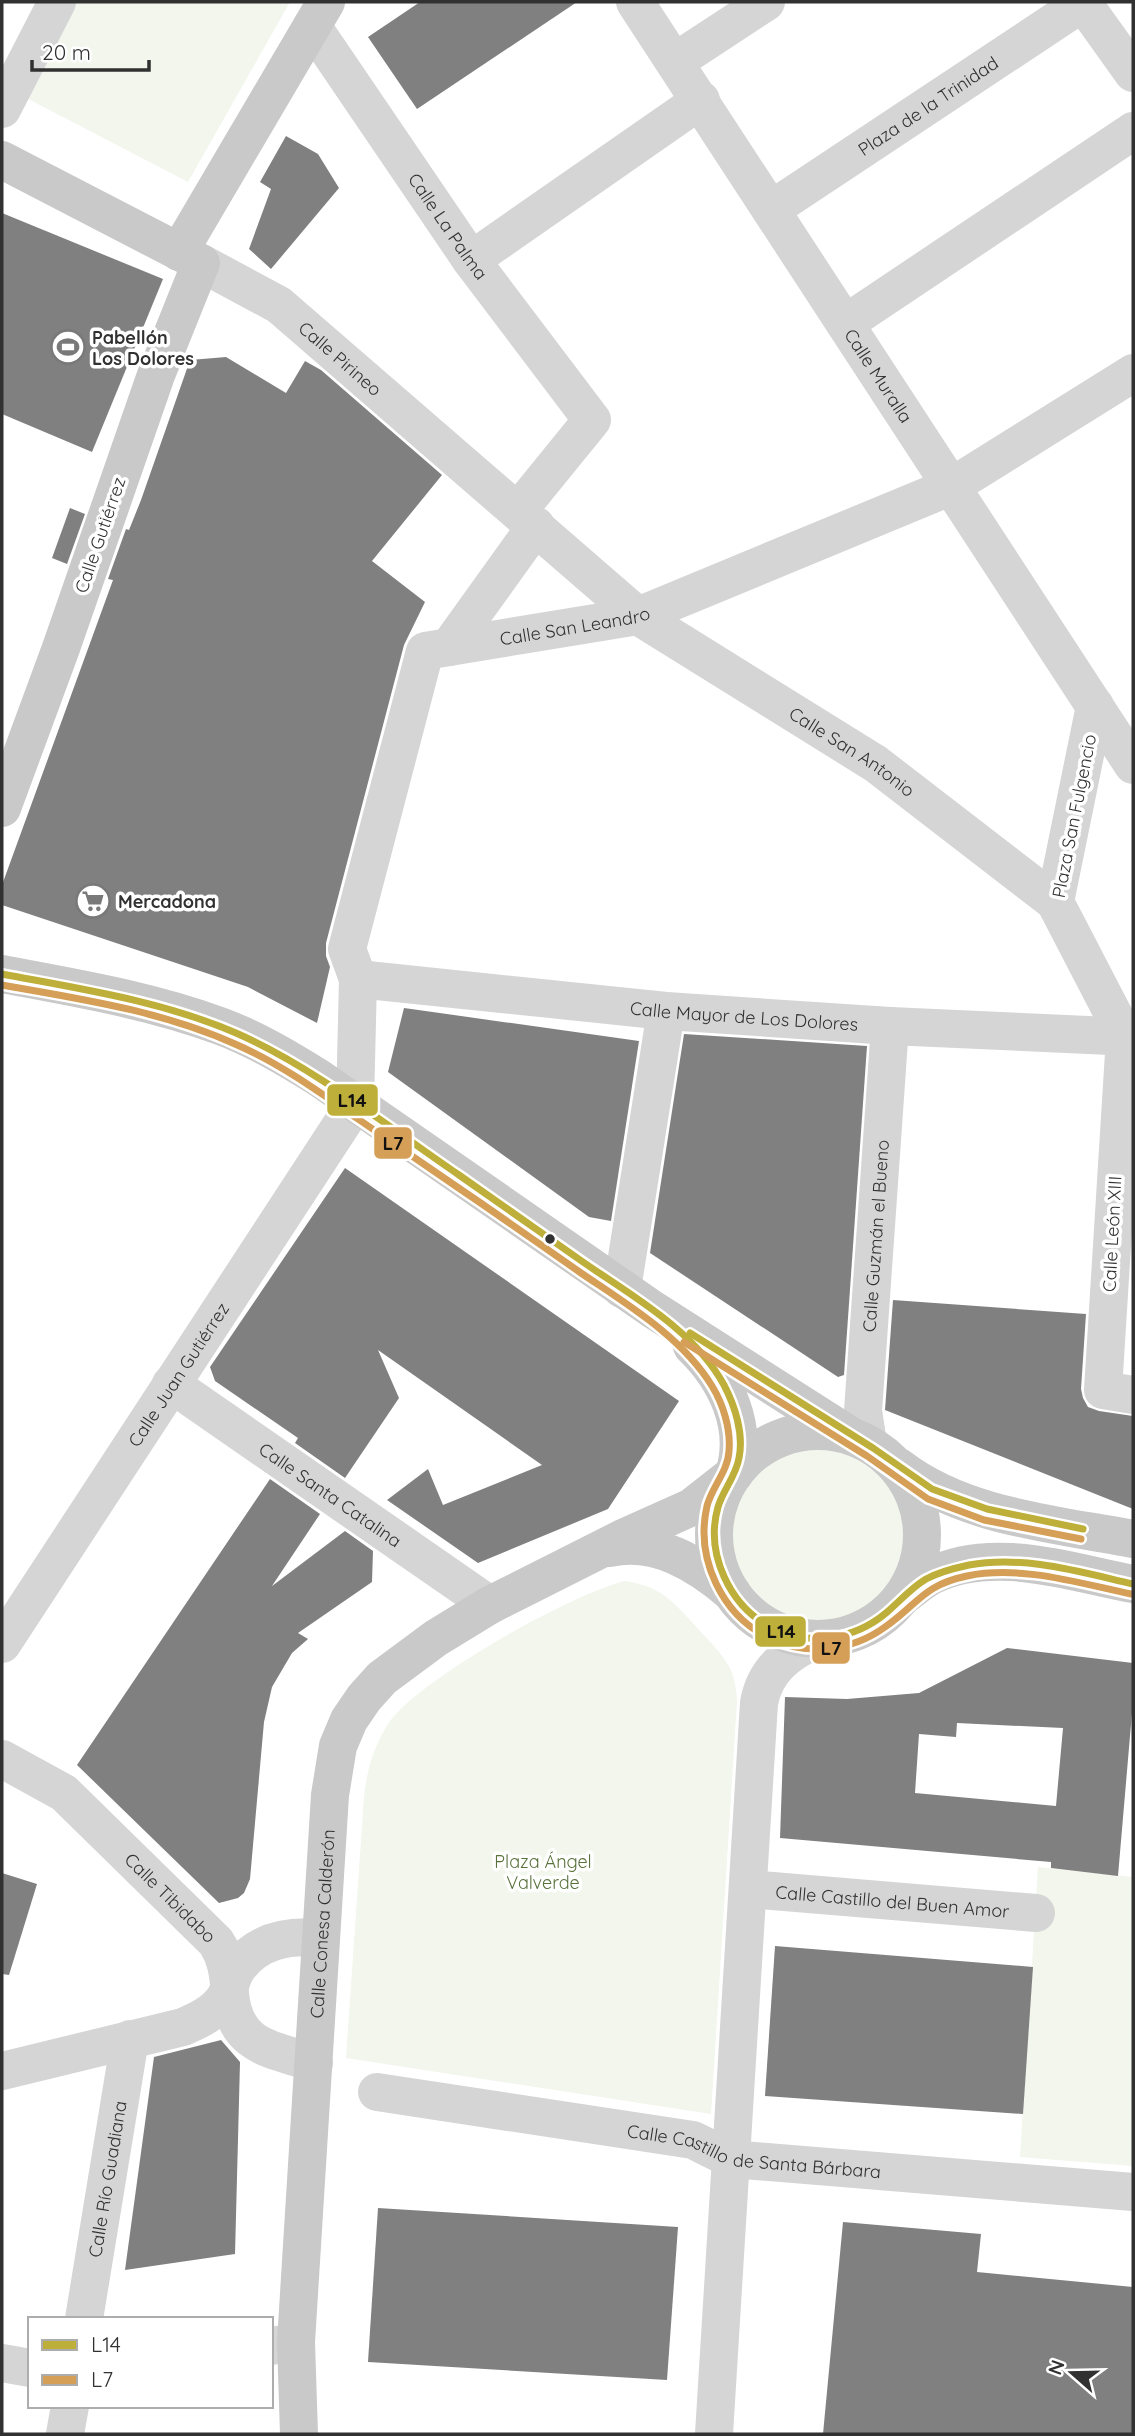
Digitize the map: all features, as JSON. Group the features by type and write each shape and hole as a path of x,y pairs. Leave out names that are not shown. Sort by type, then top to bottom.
{"main road":[{"name":"Calle Gutiérrez","path":"2,808 156,375 190,258 319,14"},
{"name":"Calle Pirineo","path":"2,160 190,258"},
{"path":"2,974 162,1007 221,1027 286,1058 637,1299 871,1447 932,1489 972,1504 1031,1519 1133,1539"},
{"path":"637,1299 703,1357 722,1382 733,1409 740,1449 734,1474 719,1504 715,1533 720,1567 733,1594 747,1610 774,1629 793,1636 817,1639 834,1637 867,1626 931,1576 985,1562 1024,1564 1133,1584"},
{"path":"734,1474 755,1452 785,1436 817,1430 871,1447 913,1493 919,1511 922,1540 914,1575 896,1603"},
{"name":"Calle Conesa Calderón","path":"299,2434 284,2344 314,2063 332,1771 338,1746 349,1720 382,1678 436,1638 490,1605 692,1507 734,1474"},
{"name":"Calle Conesa Calderón","path":"597,1551 630,1545 656,1549 700,1568 733,1594"}],"street":[{"path":"2,109 57,2"},
{"name":"Calle Muralla","path":"635,2 1095,706 1130,751"},
{"path":"676,61 766,2"},
{"name":"Plaza de la Trinidad","path":"772,209 1083,2 1133,73"},
{"name":"Calle La Palma","path":"319,14 471,260 592,420 527,519"},
{"path":"471,260 701,100"},
{"path":"846,323 1133,131"},
{"name":"Calle Pirineo","path":"190,258 279,305 638,616"},
{"name":"Calle San Leandro","path":"355,1104 358,979 347,949 425,651 638,616 952,486 1133,373"},
{"path":"449,647 527,519"},
{"name":"Calle San Antonio","path":"638,616 876,764 1055,902"},
{"name":"Plaza San Fulgencio","path":"1095,706 1055,902 1129,1037"},
{"name":"Calle Mayor de Los Dolores","path":"358,979 666,1011 890,1026 1129,1037"},
{"path":"637,1299 666,1011"},
{"name":"Calle Guzmán el Bueno","path":"871,1447 863,1411 890,1026"},
{"name":"Calle León XIII","path":"1118,1393 1129,1037"},
{"name":"Calle Juan Gutiérrez","path":"2,1644 355,1104"},
{"name":"Calle Santa Catalina","path":"171,1384 490,1605"},
{"path":"715,2434 761,1690 767,1677 782,1659 817,1639"},
{"name":"Calle Tibidabo","path":"2,1759 64,1793 202,1926 226,1956 232,2010 243,2029 256,2043 268,2050 314,2063"},
{"name":"Calle Castillo del Buen Amor","path":"748,1889 1036,1913"},
{"path":"2,2071 183,2026 201,2019 225,1997 237,1969 259,1947 289,1937 321,1938"},
{"name":"Calle Río Guadiana","path":"84,2317 130,2039"},
{"name":"Calle Castillo de Santa Bárbara","path":"377,2092 693,2140 731,2159 1133,2192"},
{"path":"2,2363 28,2368"},
{"path":"65,2434 70,2408"}],"green space":[{"path":"57,2 290,2 188,182 11,90"},
{"path":"818,1433 857,1441 891,1463 913,1497 921,1536 913,1575 891,1609 857,1631 818,1639 779,1631 745,1609 723,1575 715,1536 723,1497 745,1463 779,1441"},
{"name":"Plaza Ángel Valverde","path":"625,1581 659,1592 676,1605 721,1654 731,1670 736,1689 711,2114 346,2058 364,1797 372,1758 384,1730 407,1703 433,1682 500,1639 570,1602"},
{"path":"1038,1867 1133,1877 1133,2166 1020,2157"}],"building":[{"path":"420,2 577,2 417,109 368,37"},
{"path":"286,136 318,154 339,188 271,269 249,249 271,189 260,182"},
{"name":"Pabellón Los Dolores","path":"2,213 163,279 92,452 2,414"},
{"path":"226,357 286,393 305,361 321,370 442,475 372,561 425,602 404,645 326,943 326,956 330,967 317,1023 248,987 2,905 2,885 113,580 108,579 126,529 129,530 141,500 190,360"},
{"path":"70,508 85,514 67,564 52,558"},
{"path":"404,1008 639,1041 611,1221 589,1217 388,1072"},
{"path":"684,1034 867,1046 844,1375 838,1377 650,1253"},
{"path":"345,1168 679,1401 608,1509 478,1563 387,1500 428,1469 443,1505 542,1465 378,1350 399,1398 345,1478 295,1443 298,1438 215,1381 210,1367"},
{"path":"893,1300 1086,1314 1081,1389 1083,1398 1088,1407 1099,1411 1133,1416 1133,1509 885,1410"},
{"path":"270,1479 320,1514 272,1586 345,1531 373,1551 372,1582 298,1633 308,1639 292,1653 272,1687 264,1722 250,1879 244,1893 238,1898 219,1903 77,1765"},
{"path":"1007,1648 1133,1663 1133,1701 1118,1876 1051,1868 1051,1862 780,1838 785,1697 847,1699 919,1693","holes":["957,1723 1063,1728 1056,1806 915,1793 919,1734 956,1737"]},
{"path":"2,1873 37,1884 9,1975 2,1974"},
{"path":"775,1946 1033,1967 1023,2114 765,2096"},
{"path":"221,2040 240,2062 235,2254 125,2270 154,2057"},
{"path":"378,2208 678,2227 667,2380 368,2362"},
{"path":"843,2222 981,2234 977,2272 1133,2287 1133,2434 823,2434"}],"transit line":[{"name":"L14","path":"2,974 179,1012 265,1047 350,1099 641,1301 679,1331 696,1347 724,1385 732,1402 739,1430 737,1465 720,1501 715,1525 718,1560 733,1592 744,1606 772,1628 801,1637 846,1634 874,1622 926,1579 953,1569 990,1562 1052,1566 1133,1584"},
{"name":"L7","path":"2,985 91,1001 179,1023 235,1044 267,1060 313,1088 493,1211 670,1337 700,1368 712,1386 720,1401 727,1426 728,1458 709,1499 704,1526 709,1565 726,1601 754,1629 771,1639 800,1648 844,1646 885,1627 930,1590 952,1580 987,1573 1029,1574 1131,1594"},
{"name":"L14","path":"690,1333 873,1448 932,1489 987,1509 1083,1529"},
{"name":"L7","path":"684,1342 867,1456 928,1499 984,1520 1081,1539"}],"place":[{"name":"Pabellón Los Dolores","path":"68,347"},
{"name":"Mercadona","path":"93,901"}]}
